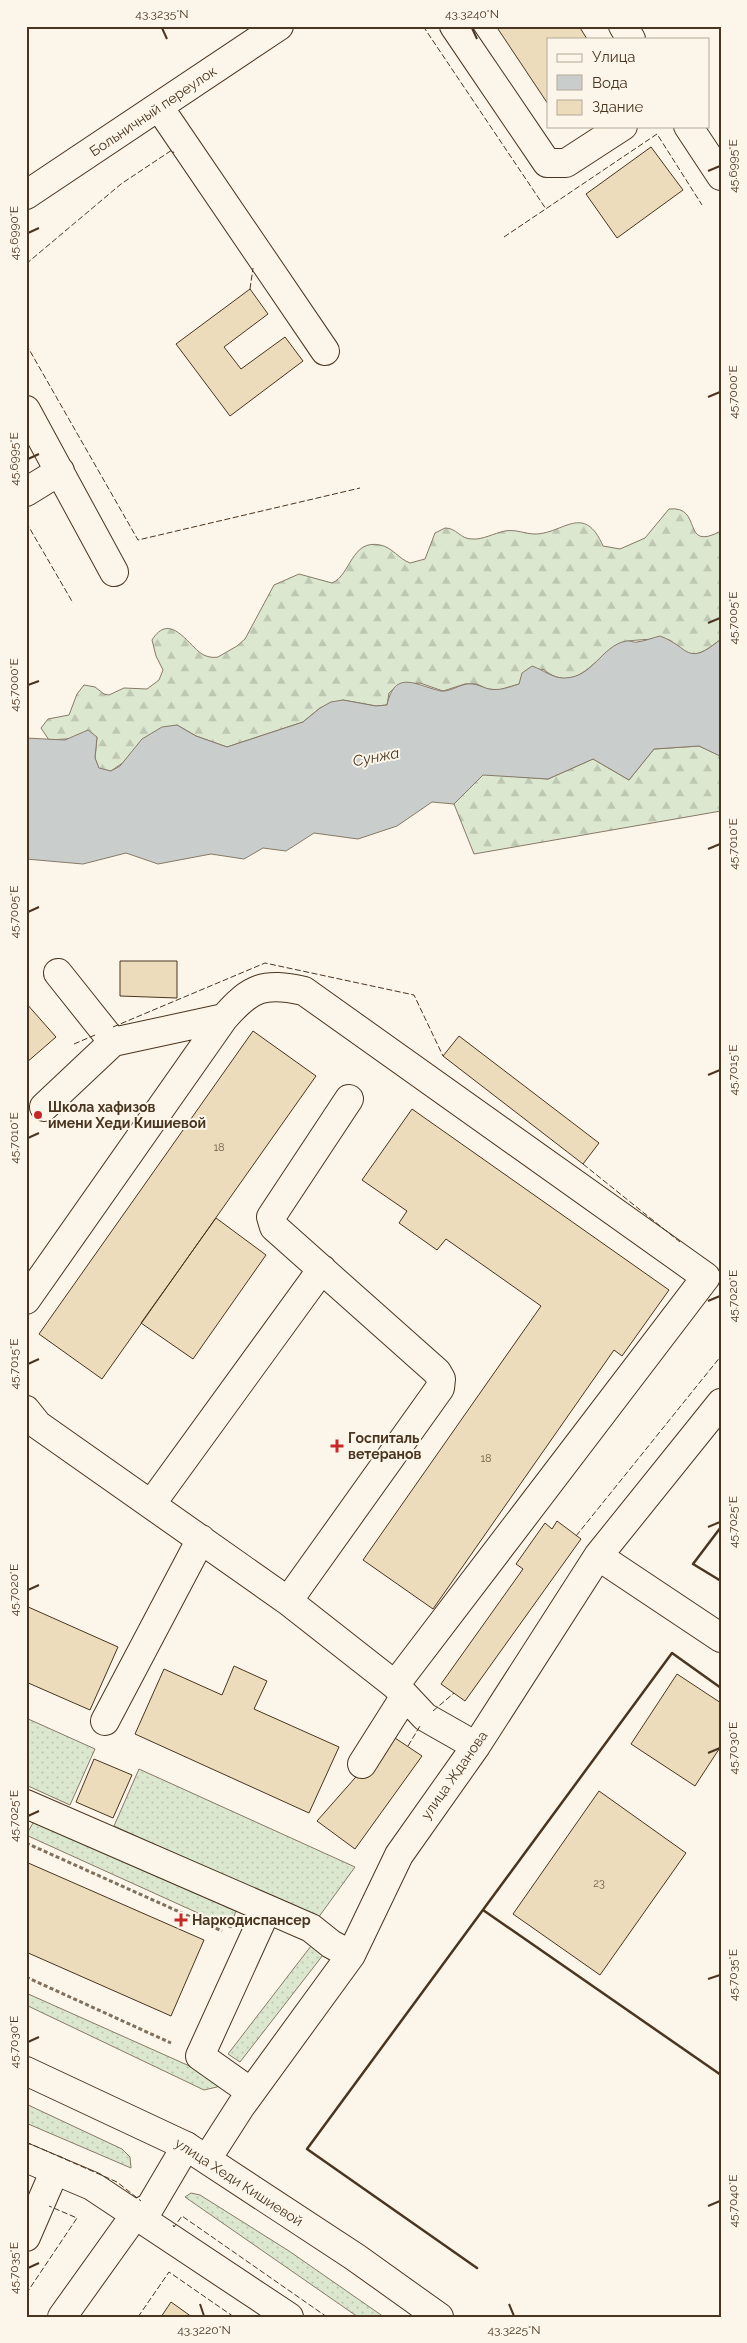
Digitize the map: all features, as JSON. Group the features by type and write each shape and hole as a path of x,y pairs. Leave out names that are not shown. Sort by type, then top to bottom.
{"street":[{"name":"Больничный переулок","path":"26,195 279,26"},
{"path":"454,26 547,162 566,164 620,128"},
{"path":"623,26 630,38"},
{"path":"159,106 325,351"},
{"path":"689,128 721,176"},
{"path":"26,410 114,572"},
{"path":"26,492 60,472"},
{"path":"58,973 112,1042"},
{"path":"26,1300 224,1018 239,1001 258,989 279,985 304,991 714,1283 400,1690 362,1764"},
{"path":"44,1107 112,1042 224,1018"},
{"path":"288,1600 440,1388 441,1379 438,1372 274,1227 271,1217 349,1099"},
{"path":"152,1503 322,1269"},
{"name":"улица Жданова","path":"62,2317 135,2215 150,2207 196,2152 251,2092 351,1955 399,1855 476,1746 598,1556 721,1403"},
{"path":"26,1410 38,1425 288,1600 400,1690 429,1720 476,1746"},
{"path":"104,1721 201,1539"},
{"path":"598,1556 721,1638"},
{"path":"26,1804 312,1928 331,1944 351,1955"},
{"path":"251,2092 200,2056 267,1909"},
{"name":"улица Хеди Кишиевой","path":"26,2071 196,2152 439,2317"},
{"path":"26,2158 92,2186 279,2314"},
{"path":"26,2237 55,2170"}],"path":[{"path":"26,1843 250,1944"},
{"path":"26,1977 200,2056"}],"green space":[{"path":"669,509 680,510 686,514 696,533 700,536 708,536 721,531 721,639 697,654 686,653 666,639 632,641 624,642 586,670 566,679 555,677 543,669 519,684 499,690 487,689 477,684 465,684 443,691 420,683 398,685 389,693 387,705 376,706 343,700 320,708 303,722 227,747 196,736 177,725 111,771 99,769 95,758 97,737 49,740 41,728 48,719 69,715 77,694 84,685 95,687 104,694 109,695 124,688 147,689 159,680 163,670 156,656 152,640 159,632 165,629 172,629 202,654 218,657 245,639 274,585 299,574 332,583 338,579 357,552 363,547 370,545 384,546 410,563 425,559 435,533 445,528 449,528 468,539 476,539 509,531 531,534 545,533 581,523 596,533 603,546 620,549 645,538"},
{"path":"699,746 721,756 721,811 474,854 454,804 483,774 548,779 593,759 629,780 654,749"},
{"path":"26,1718 95,1749 70,1805 26,1785"},
{"path":"139,1769 355,1867 318,1918 114,1826"},
{"path":"36,1818 236,1910 231,1928 26,1835"},
{"path":"311,1946 323,1955 240,2062 228,2054"},
{"path":"26,1993 194,2068 221,2086 204,2090 26,2005"},
{"path":"26,2104 122,2149 130,2157 131,2168 26,2123"},
{"path":"191,2193 200,2195 289,2251 384,2317 358,2317 185,2197"}],"water":[{"name":"Сунжа","path":"660,636 694,654 710,648 721,639 720,756 699,746 654,749 629,780 593,759 548,779 483,775 454,804 432,802 397,826 358,839 314,833 286,851 263,848 244,859 211,854 158,864 126,853 83,864 26,859 26,738 65,740 88,730 97,737 95,758 99,768 111,771 120,766 142,739 162,727 177,725 196,736 227,747 303,722 320,708 331,702 343,700 376,706 387,705 395,686 401,683 415,683 441,691 470,684 489,689 501,689 519,684 522,673 532,666 556,677 574,677 590,668 617,644 627,641 640,642"}],"building":[{"path":"496,26 579,26 586,38 547,38 547,102"},
{"path":"651,147 683,190 617,238 586,194"},
{"path":"250,289 268,314 224,347 241,369 285,337 303,361 230,416 176,344"},
{"path":"120,961 177,961 177,998 120,996"},
{"path":"26,1003 56,1037 26,1063"},
{"path":"253,1031 316,1076 102,1379 39,1334"},
{"path":"459,1036 599,1143 583,1164 443,1056"},
{"path":"412,1109 669,1290 622,1356 614,1350 433,1609 363,1560 541,1306 446,1239 437,1250 399,1223 407,1211 362,1180"},
{"path":"216,1218 266,1255 193,1359 141,1323"},
{"path":"557,1521 581,1539 465,1701 441,1684 523,1569 516,1564 545,1523 552,1529"},
{"path":"26,1606 118,1647 90,1710 26,1682"},
{"path":"234,1666 267,1681 254,1709 339,1747 309,1813 135,1734 164,1669 222,1695"},
{"path":"677,1674 721,1703 721,1746 695,1786 631,1744"},
{"path":"392,1736 422,1756 355,1849 317,1821"},
{"path":"94,1759 132,1775 113,1818 76,1802"},
{"path":"599,1791 686,1853 600,1975 513,1914"},
{"path":"26,1862 204,1940 171,2016 26,1952"},
{"path":"171,2302 192,2317 161,2317"}],"fence":[{"path":"423,26 546,209"},
{"path":"504,237 657,134 702,205"},
{"path":"26,264 121,184 172,150 174,153"},
{"path":"250,289 253,268"},
{"path":"26,344 138,540 360,488"},
{"path":"26,522 73,603"},
{"path":"113,1027 265,963 414,995 443,1056"},
{"path":"74,1044 95,1035"},
{"path":"583,1164 680,1242"},
{"path":"576,1536 721,1356"},
{"path":"433,1711 454,1693"},
{"path":"408,1746 420,1726"},
{"path":"26,2142 117,2182 141,2201"},
{"path":"26,2294 77,2218 49,2206"},
{"path":"173,2225 174,2227 182,2216 327,2317"},
{"path":"138,2317 169,2272 234,2317"}],"wall":[{"path":"721,1527 693,1564 721,1581"},
{"path":"477,2268 307,2149 672,1653 721,1688"},
{"path":"483,1910 721,2075"}],"place":[{"name":"Школа хафизов имени Хеди Кишиевой","path":"38,1115"},
{"name":"Госпиталь ветеранов","path":"337,1446"},
{"name":"Наркодиспансер","path":"181,1920"}]}
